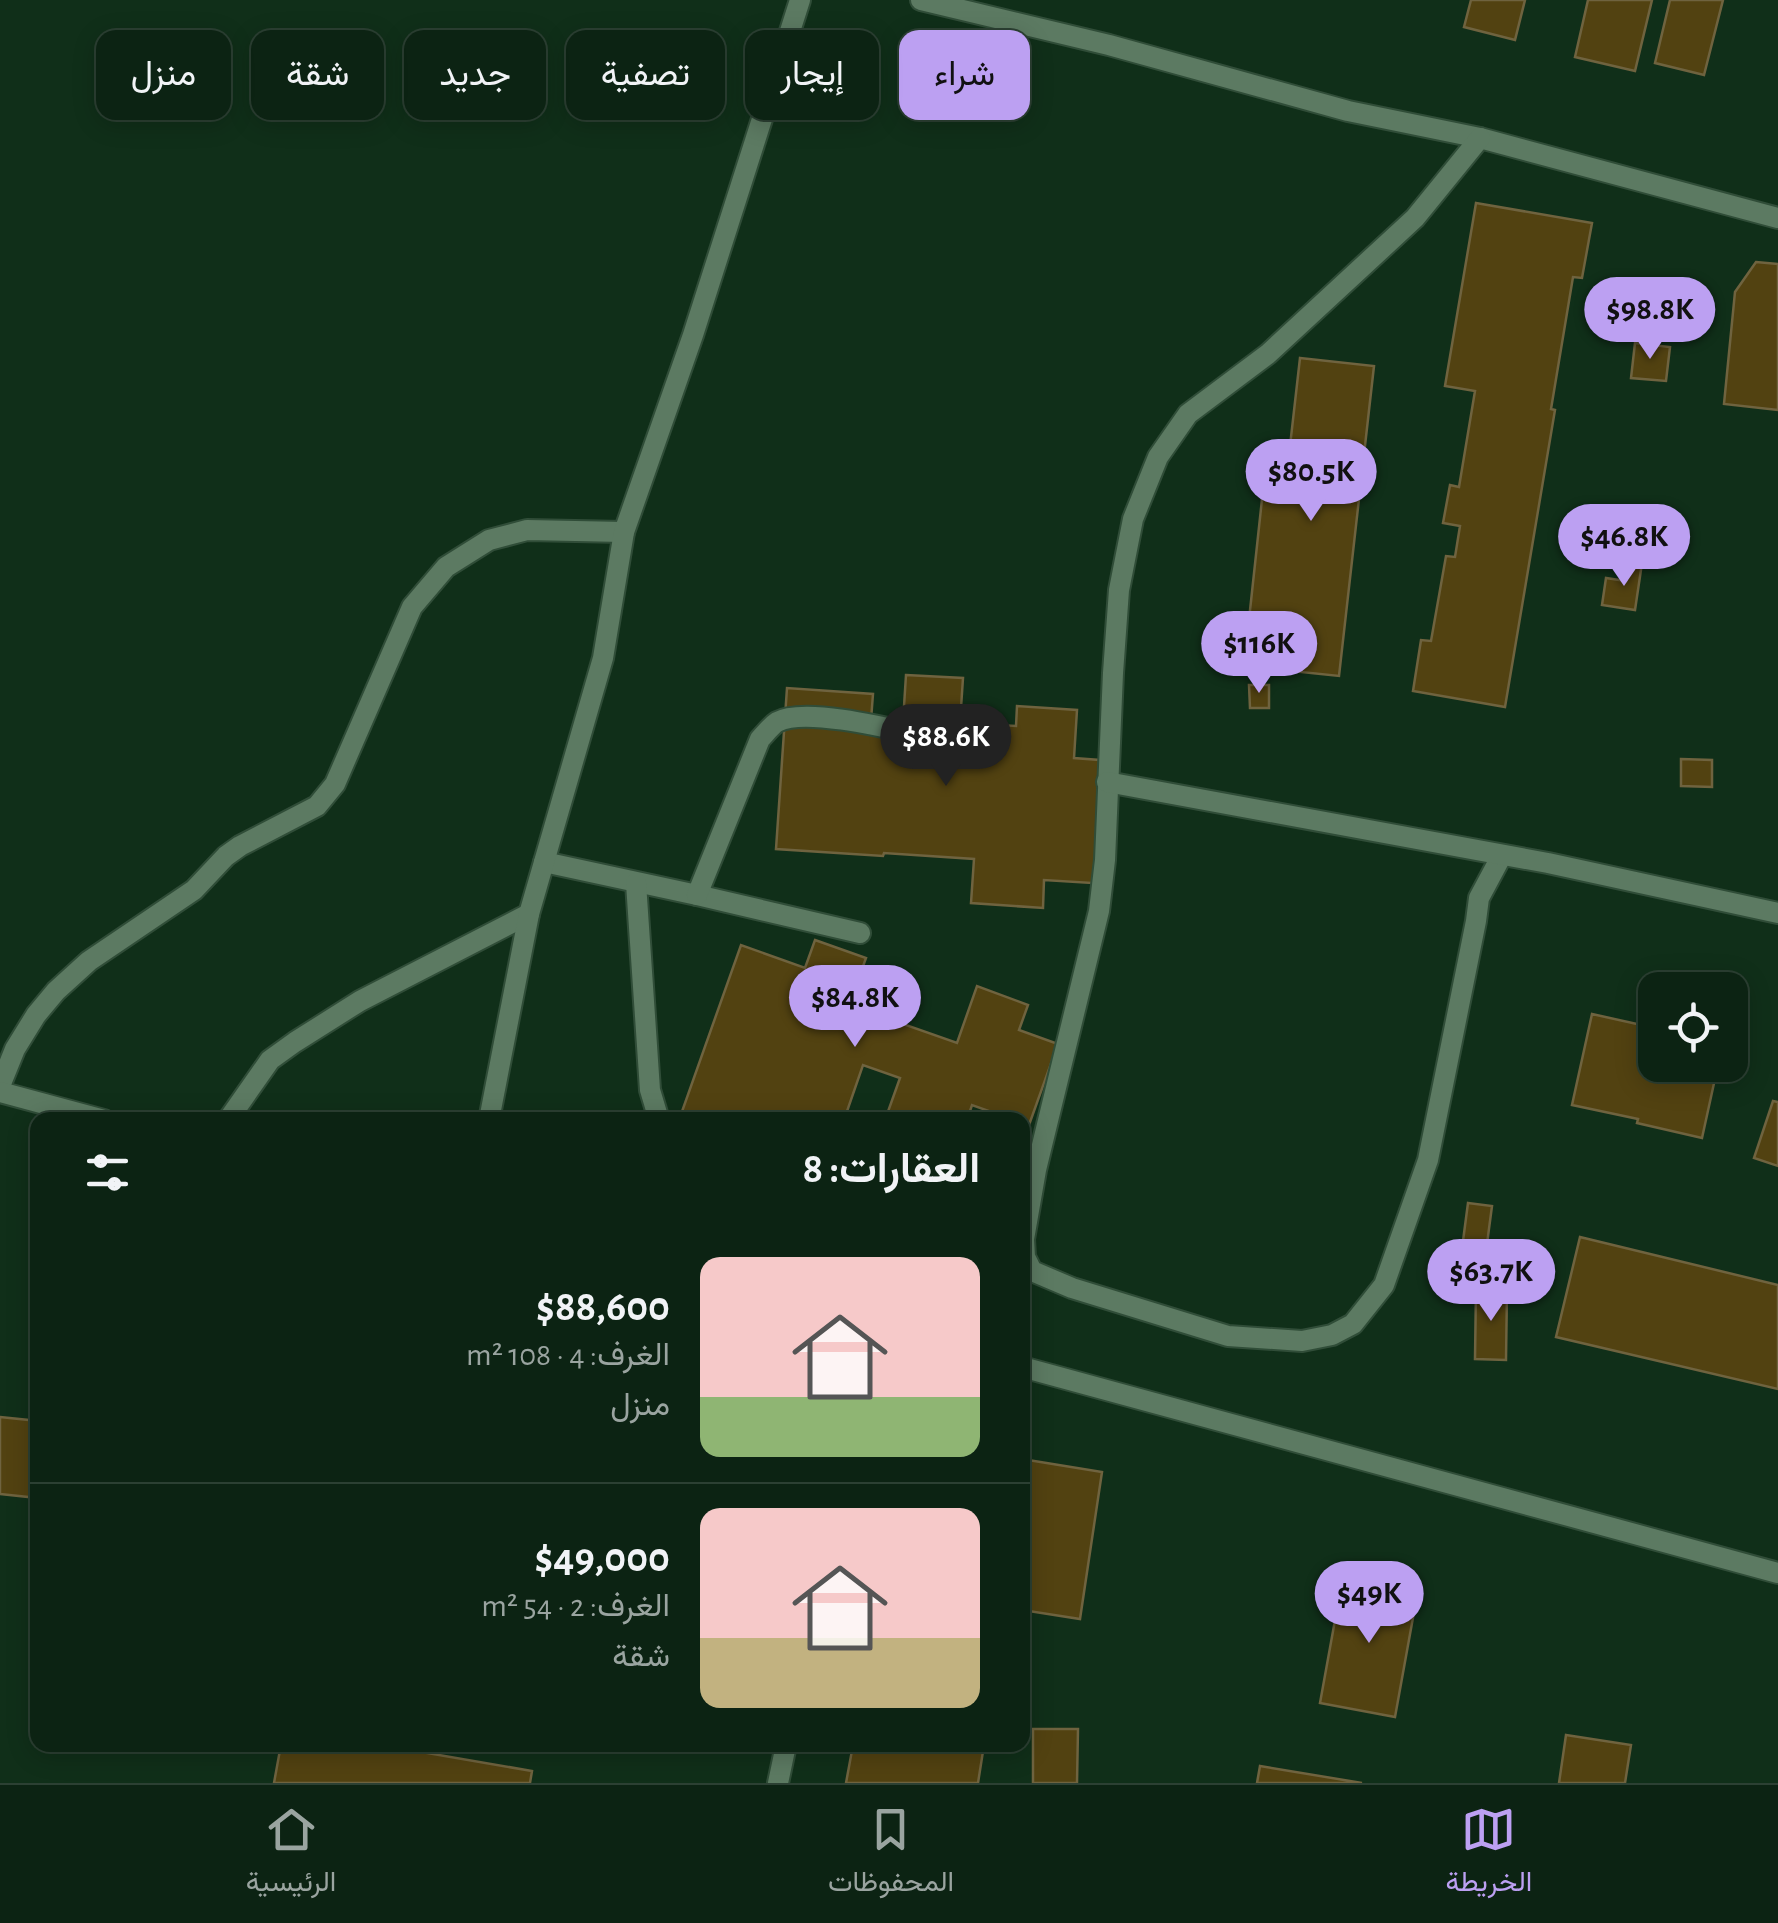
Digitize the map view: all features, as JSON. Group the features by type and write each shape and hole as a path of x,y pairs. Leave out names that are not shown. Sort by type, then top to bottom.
{"street":[{"path":"491,1112 529,914 603,658 624,532 693,335 800,0"},
{"path":"921,0 1109,45 1348,112 1480,138 1778,218"},
{"path":"1030,1204 1099,911 1119,590 1133,518 1158,457 1188,414 1268,354 1415,218 1480,138"},
{"path":"77,1112 0,1089 15,1049 36,1014 89,961 194,890 226,856 317,806 334,784 412,607 446,567 488,540 527,530 624,532"},
{"path":"698,894 760,739 777,722 795,717 842,720 932,738"},
{"path":"1107,782 1649,883 1778,913"},
{"path":"1030,1266 1032,1271 1072,1288 1228,1336 1302,1341 1332,1335 1354,1324 1384,1285 1428,1160 1479,898 1502,855"},
{"path":"544,862 860,933"},
{"path":"636,882 650,1090 657,1112"},
{"path":"234,1112 270,1060 295,1042 360,1001 529,914"},
{"path":"1030,1369 1778,1573"},
{"path":"778,1783 785,1752"}],"building":[{"path":"1471,0 1525,0 1515,40 1464,27"},
{"path":"1588,0 1652,0 1635,71 1575,57"},
{"path":"1670,0 1723,0 1704,75 1655,63"},
{"path":"1476,203 1592,223 1582,278 1573,277 1505,707 1413,691 1421,640 1431,641 1446,556 1455,557 1460,526 1443,523 1450,485 1459,487 1475,391 1445,386"},
{"path":"1756,262 1778,264 1778,410 1724,404 1735,292"},
{"path":"1635,343 1670,347 1666,381 1631,378"},
{"path":"1300,358 1374,366 1339,676 1244,666 1267,453 1289,455"},
{"path":"1629,561 1642,563 1635,610 1602,605 1606,578 1626,581"},
{"path":"906,675 963,678 960,723 1016,726 1017,706 1077,710 1074,758 1113,761 1108,884 1044,880 1043,908 971,903 974,859 776,849 787,688 873,694 871,720 903,722"},
{"path":"1249,685 1269,685 1269,708 1250,708"},
{"path":"1681,759 1712,760 1712,787 1681,786"},
{"path":"815,940 866,958 849,1005 957,1043 977,986 1028,1005 1019,1030 1058,1044 1030,1122 1030,1112 992,1112 972,1105 970,1112 888,1112 900,1078 863,1065 847,1112 682,1112 741,945 805,968"},
{"path":"1592,1014 1638,1024 1638,1082 1714,1082 1702,1138 1572,1105"},
{"path":"1773,1101 1778,1102 1778,1166 1754,1158"},
{"path":"1468,1203 1492,1206 1480,1297 1456,1294"},
{"path":"1580,1237 1778,1285 1778,1389 1556,1337"},
{"path":"1476,1289 1507,1290 1506,1360 1475,1359"},
{"path":"0,1417 30,1420 30,1497 0,1494"},
{"path":"1030,1460 1102,1472 1080,1619 1030,1611"},
{"path":"1343,1576 1418,1590 1395,1717 1320,1703"},
{"path":"1033,1729 1078,1729 1077,1783 1033,1783"},
{"path":"1566,1735 1631,1745 1625,1783 1559,1783"},
{"path":"280,1752 422,1752 532,1771 530,1783 274,1783"},
{"path":"852,1752 983,1752 978,1783 846,1783"},
{"path":"1260,1766 1362,1783 1257,1783"}]}
